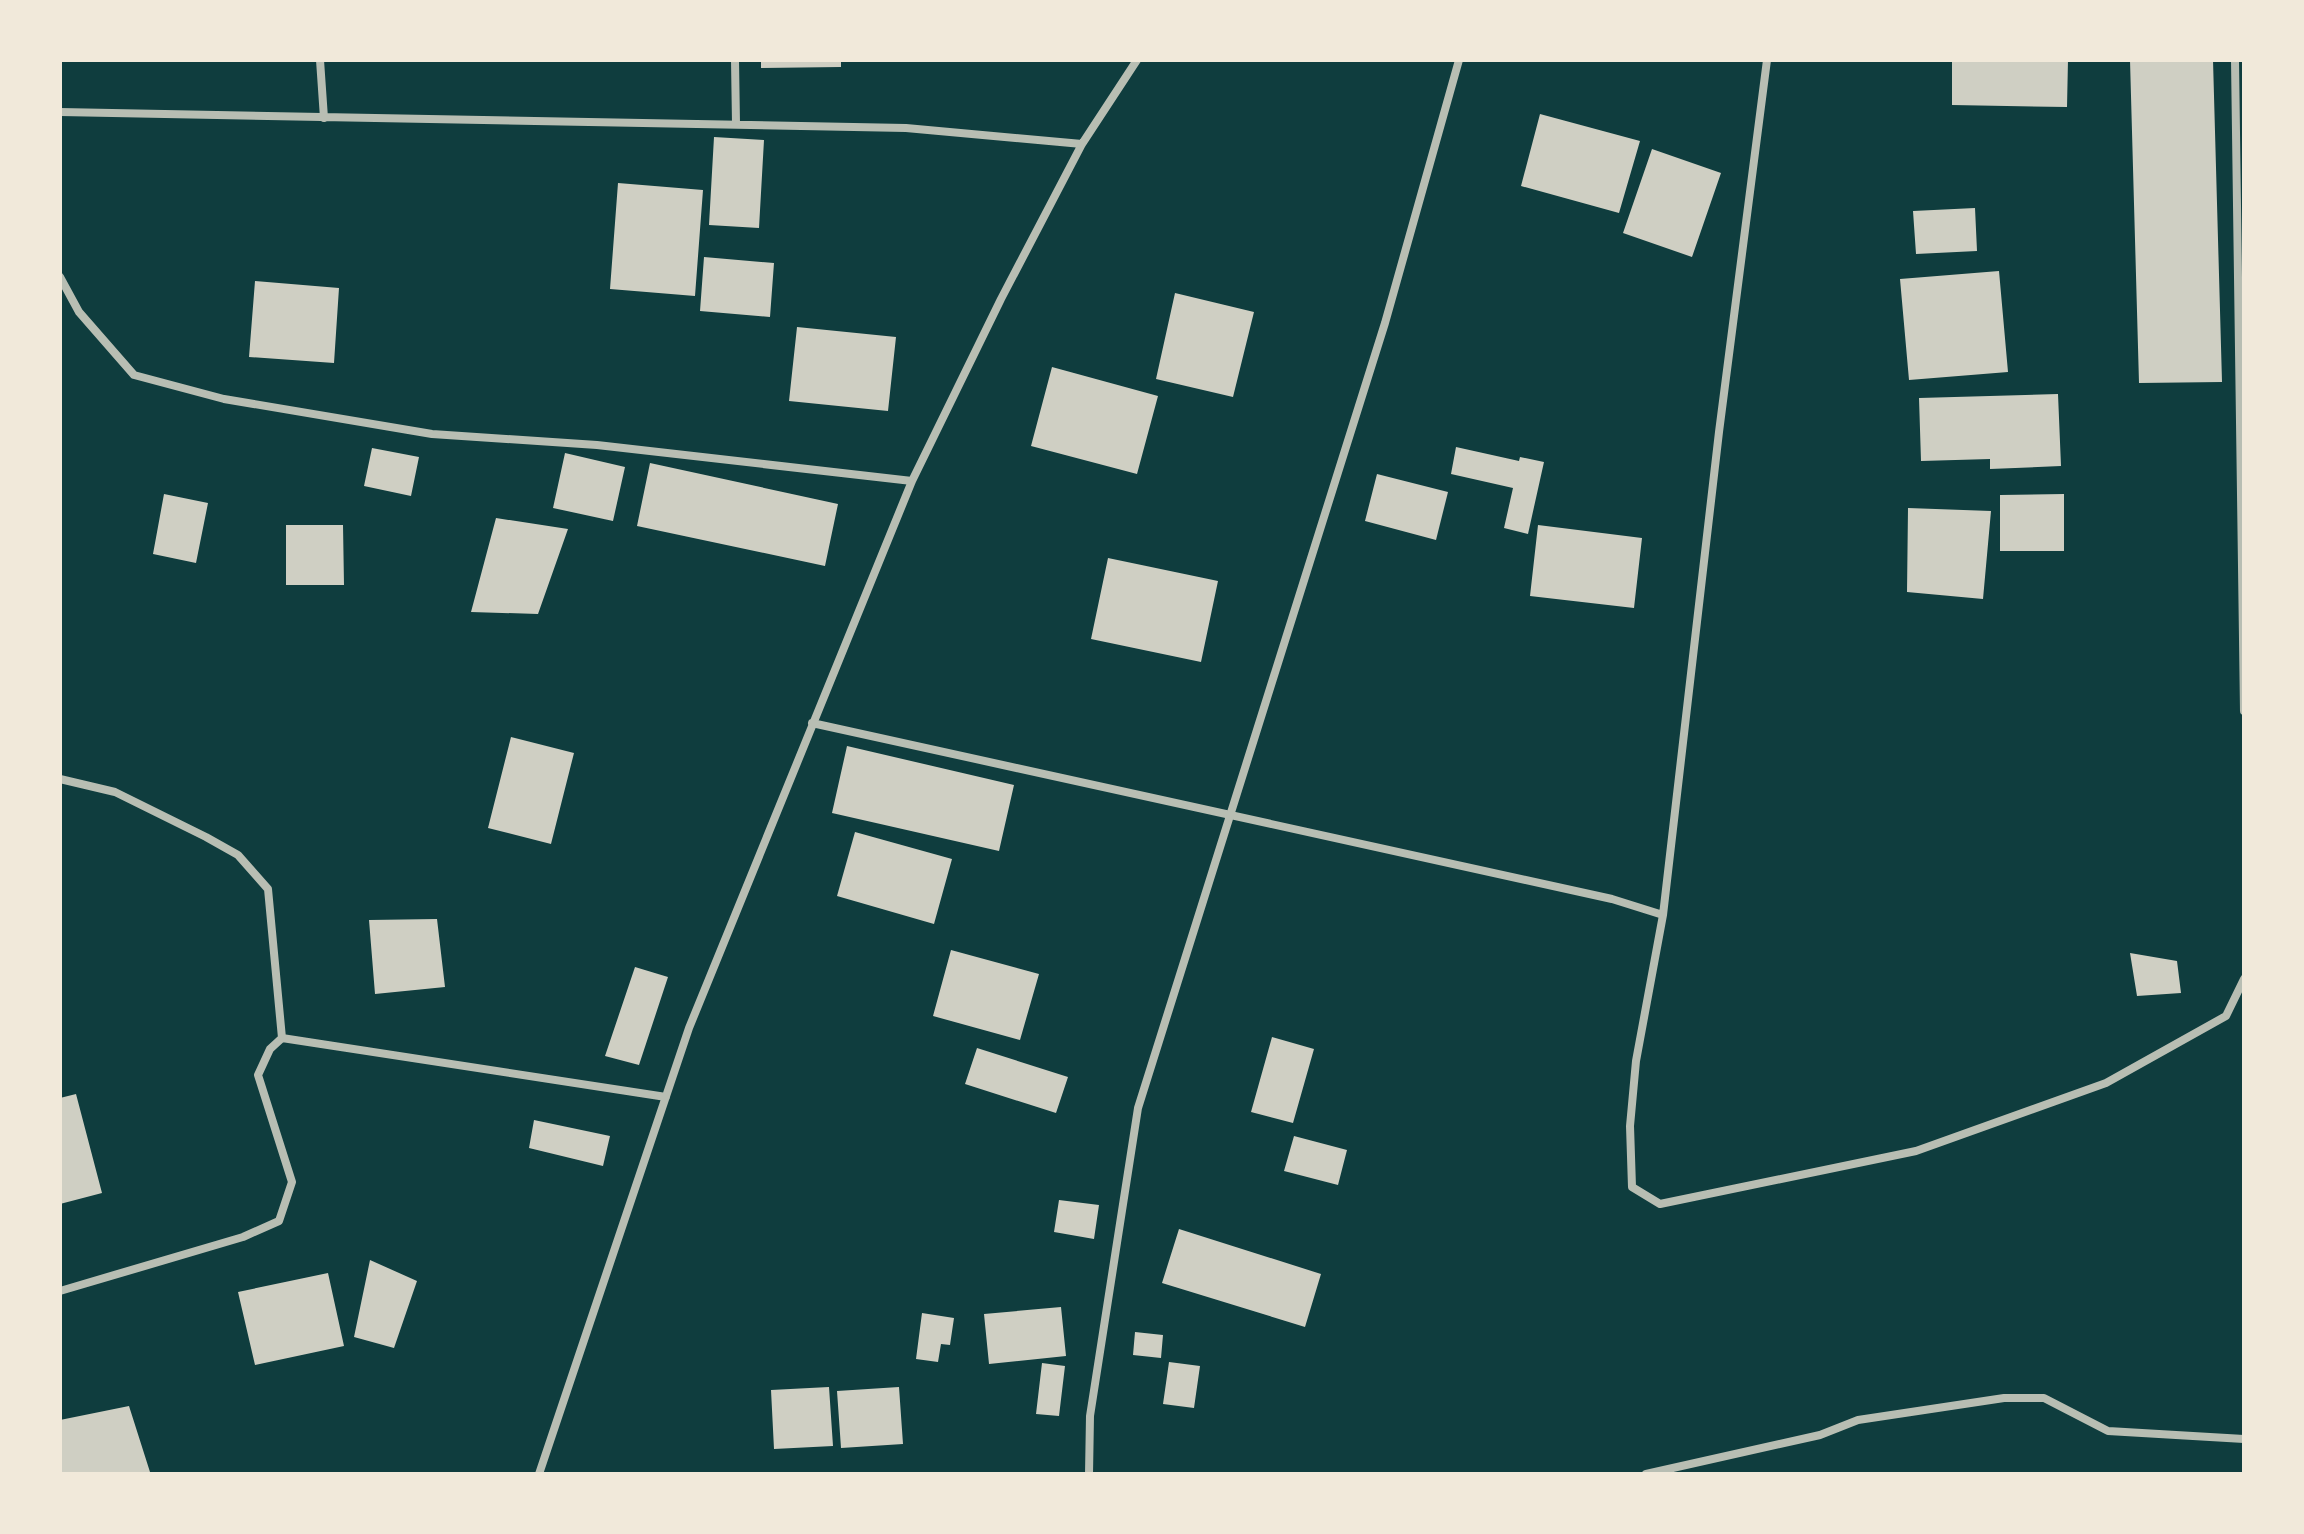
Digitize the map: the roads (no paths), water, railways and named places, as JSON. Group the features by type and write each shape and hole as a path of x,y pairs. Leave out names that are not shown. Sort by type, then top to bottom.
{"street":[{"path":"320,60 324,118"},
{"path":"735,60 736,124"},
{"path":"539,1474 689,1028 912,481 1001,299 1082,144 1137,60"},
{"path":"1089,1474 1090,1416 1138,1108 1385,323 1459,60"},
{"path":"1767,60 1719,432 1663,915 1636,1061 1630,1126 1632,1187 1660,1204 1916,1151 2106,1083 2226,1016 2244,979"},
{"path":"2235,60 2244,711"},
{"path":"60,112 906,128 1082,144"},
{"path":"60,277 79,312 134,375 224,399 432,434 597,445 912,481"},
{"path":"812,723 1612,899 1663,915"},
{"path":"60,779 70,784 115,792 206,837 238,855 268,889 282,1038"},
{"path":"282,1038 666,1097"},
{"path":"60,1291 243,1237 279,1221 292,1182 258,1075 270,1049 282,1038"},
{"path":"1646,1474 1820,1435 1858,1420 2004,1398 2044,1398 2108,1431 2244,1439"}]}
